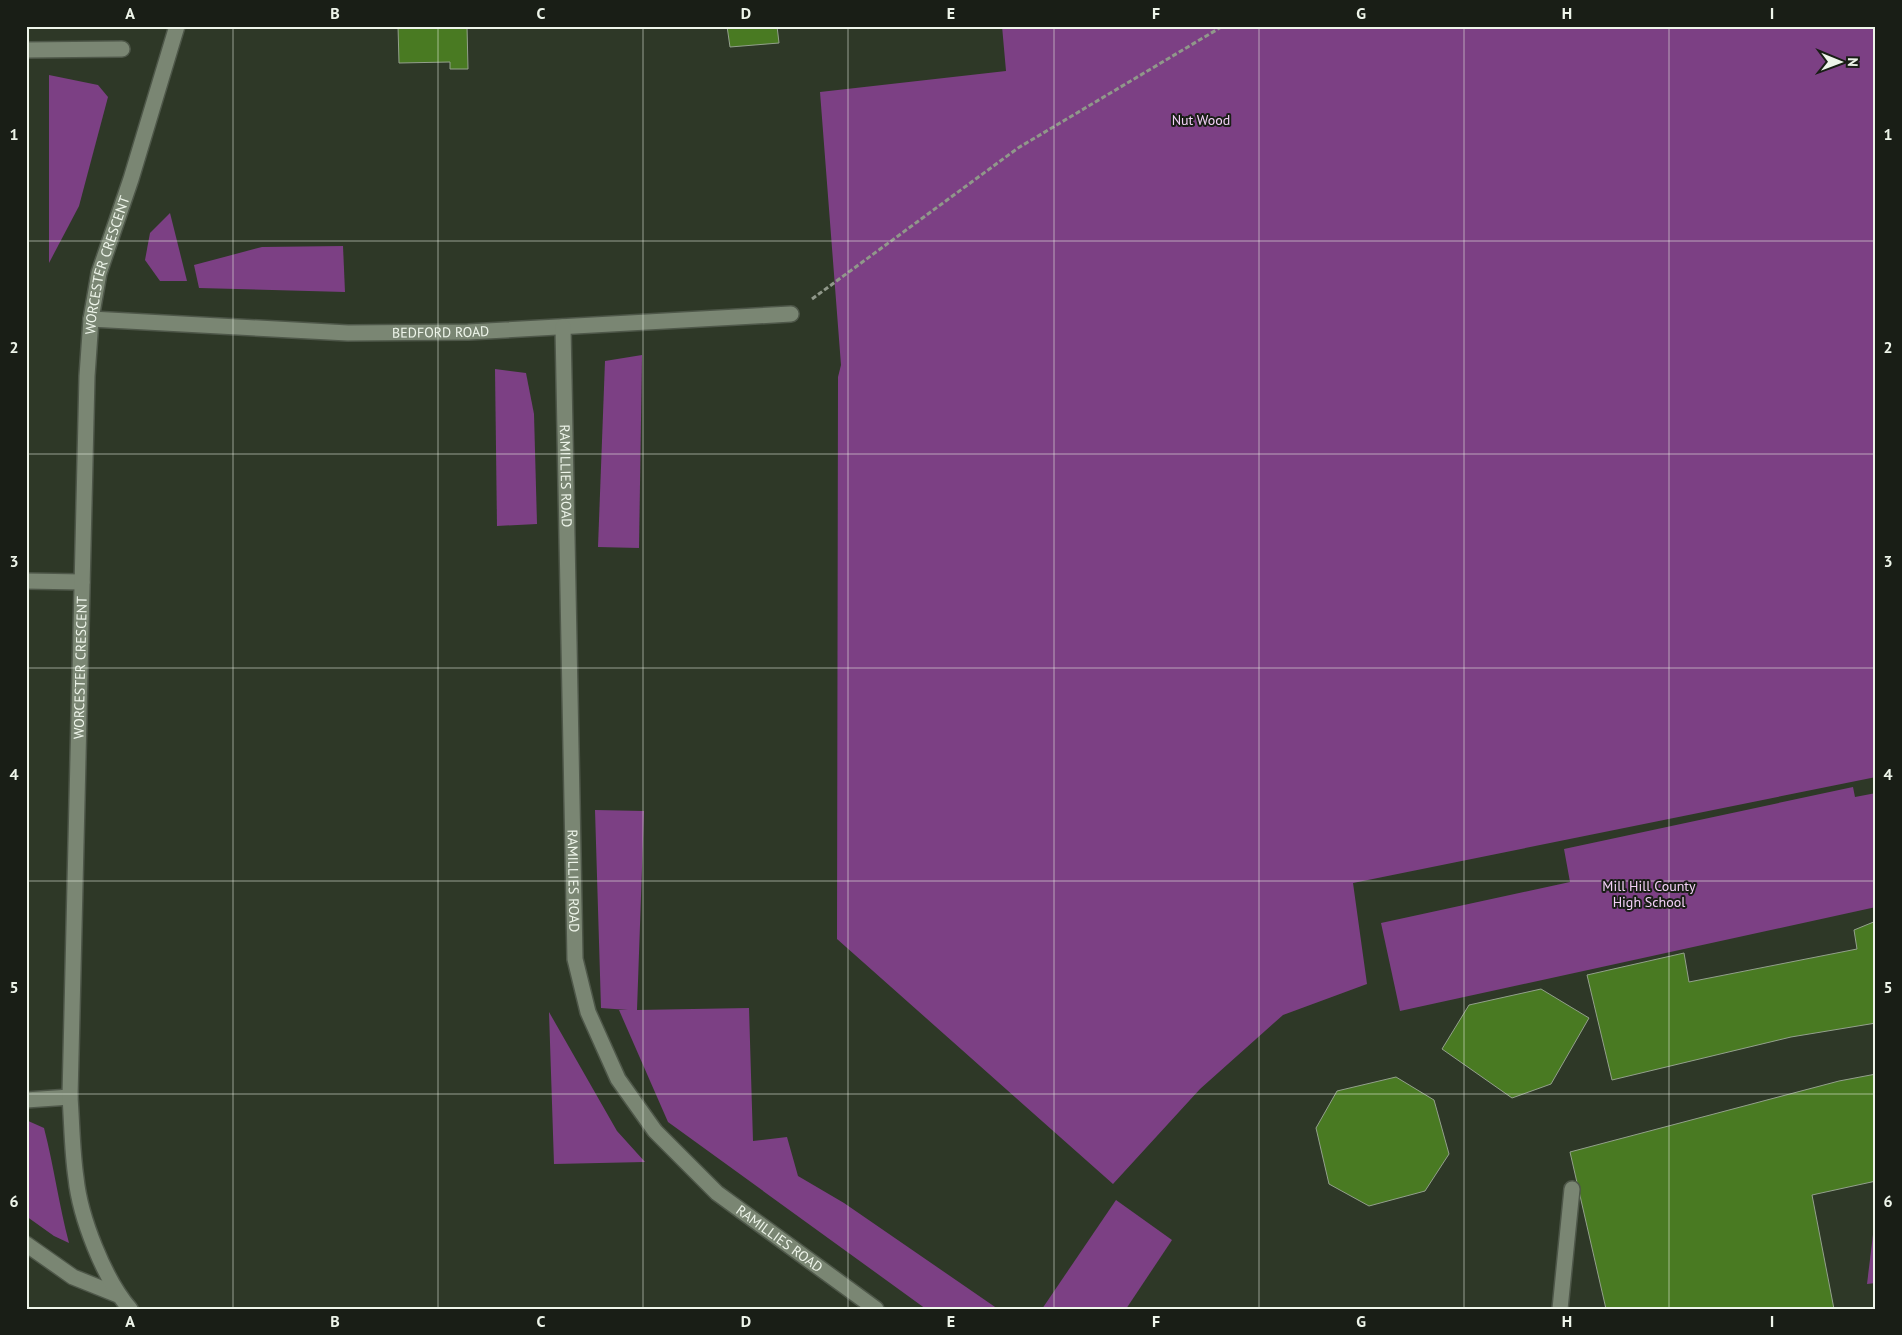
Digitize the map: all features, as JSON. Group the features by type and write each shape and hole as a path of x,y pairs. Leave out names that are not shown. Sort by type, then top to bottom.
{"street":[{"name":"WORCESTER CRESCENT","path":"130,1309 118,1295 90,1238 76,1179 70,1097 87,376 91,320 99,273 131,179 177,26"},
{"path":"26,50 122,49"},
{"name":"BEDFORD ROAD","path":"91,320 348,333 468,332 791,314"},
{"name":"RAMILLIES ROAD","path":"563,327 575,959 588,1012 618,1079 655,1131 717,1193 876,1309"},
{"path":"26,581 82,582"},
{"path":"26,1100 70,1097"},
{"path":"1560,1309 1572,1189"},
{"path":"26,1244 73,1277 118,1295"}],"path":[{"path":"791,314 1018,148 1224,26"}],"green space":[{"name":"Nut Wood","path":"1002,26 1876,26 1876,777 1353,883 1367,984 1283,1015 1200,1089 1113,1184 837,939 838,377 841,365 820,92 1006,71"},
{"path":"49,75 98,85 108,97 79,206 49,263"},
{"path":"170,213 187,281 160,281 145,260 150,233"},
{"path":"343,246 345,292 199,288 194,265 262,247"},
{"path":"642,355 639,548 598,547 605,361"},
{"path":"495,369 526,373 534,414 537,524 497,526"},
{"name":"Mill Hill County High School","path":"1853,787 1855,797 1876,793 1876,907 1400,1011 1381,923 1570,882 1564,849"},
{"path":"595,810 644,811 637,1010 749,1008 753,1141 787,1137 798,1176 844,1203 998,1309 926,1309 668,1122 619,1010 628,1010 601,1008"},
{"path":"549,1012 617,1131 645,1162 554,1164"},
{"path":"26,1120 44,1128 69,1243 54,1236 26,1216"},
{"path":"1116,1200 1172,1240 1126,1309 1042,1309"},
{"path":"1876,1210 1876,1283 1867,1284"}],"building":[{"path":"398,26 467,26 468,69 450,69 450,62 399,63"},
{"path":"727,26 777,26 779,43 730,47"},
{"path":"1876,921 1876,1023 1791,1037 1612,1080 1587,975 1684,953 1689,982 1857,949 1854,930"},
{"path":"1541,989 1589,1018 1551,1084 1512,1098 1442,1049 1469,1005"},
{"path":"1876,1074 1876,1181 1812,1195 1834,1309 1606,1309 1570,1152 1839,1081"},
{"path":"1396,1077 1434,1100 1449,1154 1425,1191 1369,1206 1329,1184 1316,1128 1337,1091"}]}
